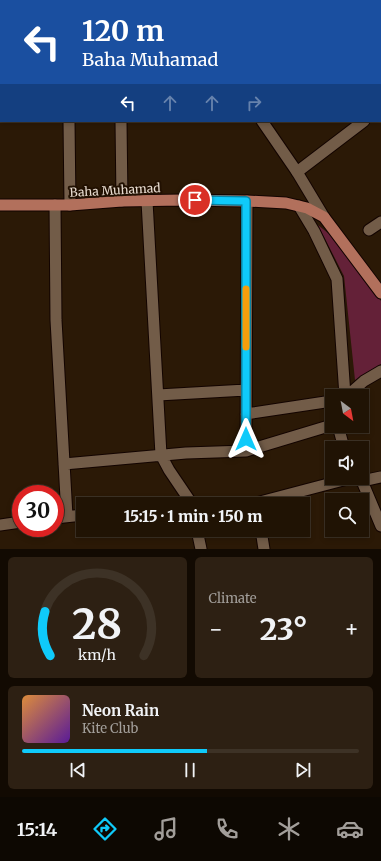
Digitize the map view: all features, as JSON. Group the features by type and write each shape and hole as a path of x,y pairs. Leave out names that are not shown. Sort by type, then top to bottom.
{"main road":[{"name":"Baha Muhamad","path":"0,205 70,205 122,201 246,201 286,203 307,208 324,217"},
{"path":"324,217 381,293"}],"street":[{"path":"68,122 70,205"},
{"path":"121,122 122,201"},
{"path":"263,122 324,217"},
{"path":"296,172 363,122"},
{"path":"147,201 161,455 187,497"},
{"path":"246,201 246,451"},
{"path":"55,205 56,320 67,516"},
{"path":"299,206 314,231 337,279 345,389"},
{"path":"369,230 381,222"},
{"path":"354,389 364,381 381,371"},
{"path":"158,395 246,390"},
{"path":"246,414 325,402"},
{"path":"64,464 186,452 246,451 325,427"},
{"path":"369,477 381,476"},
{"path":"282,497 331,485"},
{"path":"358,485 381,526"},
{"path":"64,516 76,515"},
{"path":"0,525 12,523"},
{"path":"198,537 200,549"},
{"path":"262,537 264,549"}],"shaded area":[{"path":"318,225 339,242 381,301 381,364 355,380 344,276"}],"slow traffic":[{"path":"246,289 246,347"}],"route":[{"path":"195,200 246,201 246,439"}]}
